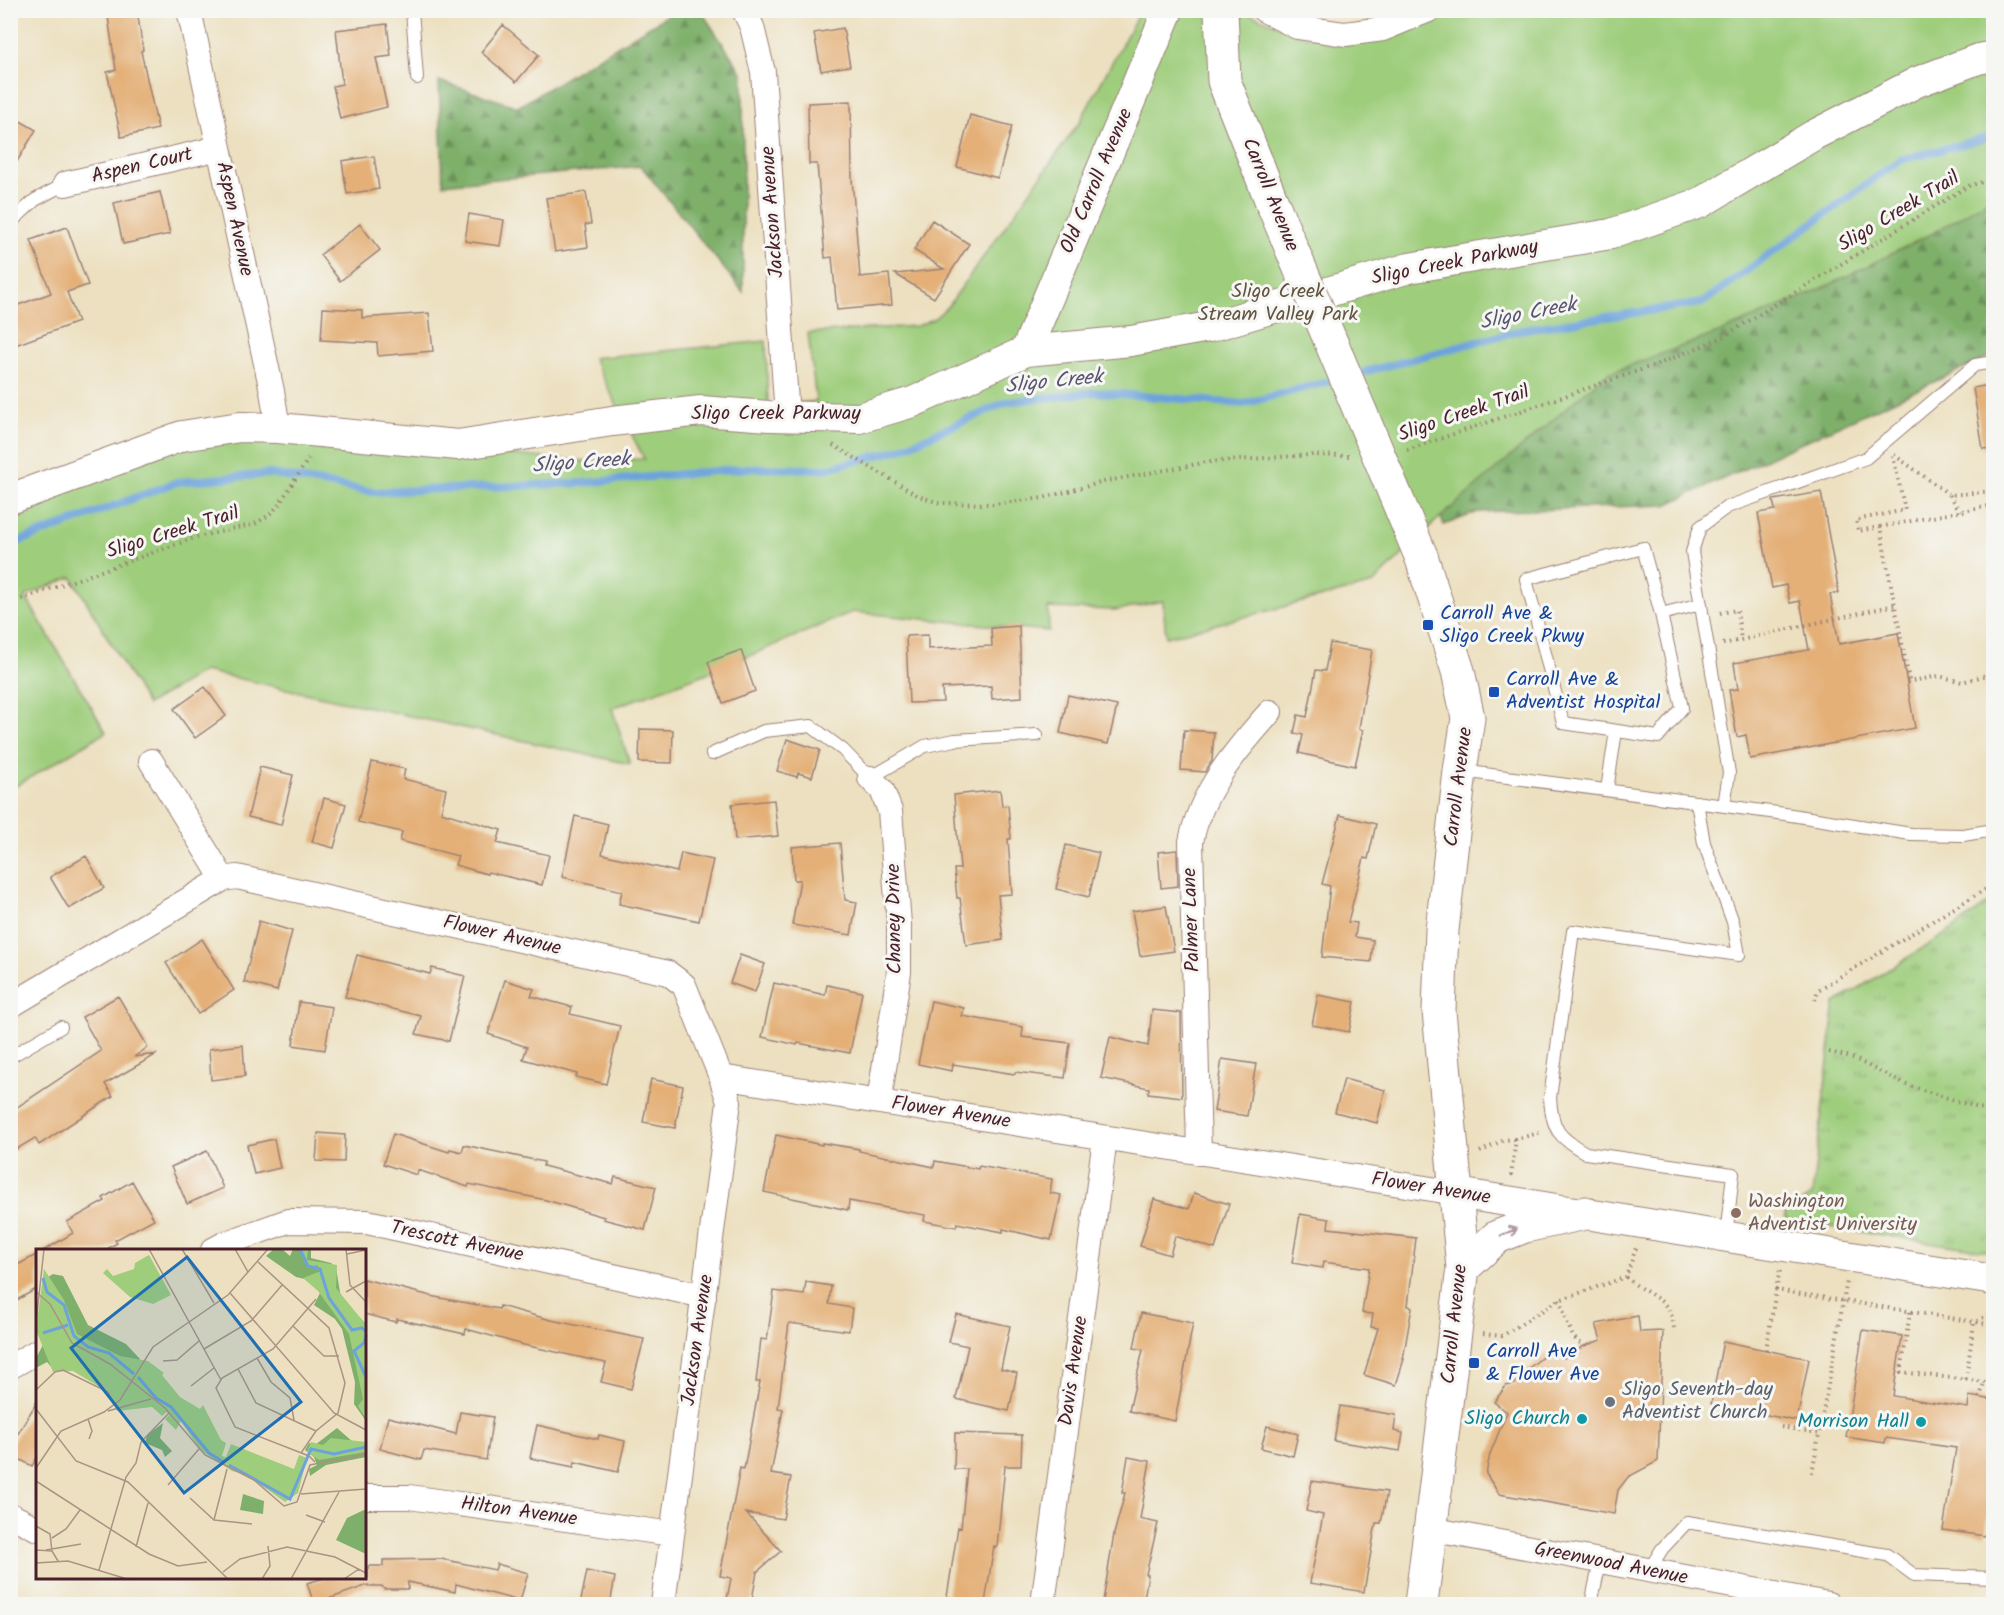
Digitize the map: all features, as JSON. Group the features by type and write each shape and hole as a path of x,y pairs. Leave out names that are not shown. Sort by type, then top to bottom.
{"main road":[{"name":"Carroll Avenue","path":"1221,10 1224,81 1272,202 1421,556 1458,671 1468,718 1442,930 1439,1011 1463,1268 1420,1605"},
{"path":"1463,1268 1497,1238 1525,1226 1585,1213"}],"street":[{"name":"Aspen Avenue","path":"189,10 272,391 278,429"},
{"name":"Jackson Avenue","path":"744,10 752,27 763,72 788,416"},
{"name":"Old Carroll Avenue","path":"1026,351 1168,10"},
{"path":"1264,10 1297,27 1345,34 1383,29 1429,10"},
{"name":"Sligo Creek Parkway","path":"10,499 182,436 240,427 458,445 612,421 701,411 859,418 913,402 1026,351 1131,341 1209,327 1409,268 1611,234 1700,203 1814,135 1917,82 1978,59 1994,56"},
{"name":"Aspen Court","path":"65,184 219,148"},
{"name":"Palmer Lane","path":"1199,1153 1191,842 1194,823 1201,806 1248,737 1270,712"},
{"path":"10,1006 223,879 151,761"},
{"name":"Chaney Drive","path":"870,778 882,790 890,811 899,924 899,972 879,1101"},
{"name":"Flower Avenue","path":"223,879 237,876 668,972 684,985 722,1077 1994,1280"},
{"name":"Jackson Avenue","path":"663,1605 729,1102 722,1077"},
{"name":"Davis Avenue","path":"1043,1605 1105,1138"},
{"name":"Trescott Avenue","path":"216,1249 224,1244 288,1221 367,1222 704,1296"},
{"path":"10,1367 36,1352"},
{"name":"Hilton Avenue","path":"366,1497 409,1497 672,1534"},
{"path":"10,1515 36,1527"},
{"name":"Greenwood Avenue","path":"1430,1529 1828,1605"}],"lane":[{"path":"412,10 417,78"},
{"path":"10,223 35,200 65,184"},
{"path":"1724,806 1729,773 1692,552 1700,527 1727,507 1866,458 1975,365 1994,362"},
{"path":"1643,548 1661,614 1682,708 1658,737 1563,723 1526,579 1643,548"},
{"path":"1661,614 1702,610"},
{"path":"712,754 764,731 811,726 843,750 870,778 925,746 955,740 1037,735"},
{"path":"1606,790 1616,731"},
{"path":"1460,771 1697,802 1911,834 1963,835 1994,830"},
{"path":"1697,802 1704,843 1733,922 1739,955 1573,931 1550,1098 1551,1122 1568,1143 1586,1153 1733,1174 1726,1236"},
{"path":"10,1057 61,1026"},
{"path":"1648,1570 1662,1549 1687,1522 1887,1555 1914,1575 1994,1578"},
{"path":"1591,1605 1600,1562"}],"path":[{"name":"Sligo Creek Trail","path":"1400,452 1661,363 1721,338 1968,186 1994,178"},
{"path":"1890,438 1905,510 1856,520 1858,531 1994,505"},
{"path":"836,447 919,496 939,503 994,504 1043,498 1107,481 1208,462 1310,455 1358,456"},
{"name":"Sligo Creek Trail","path":"10,603 198,537 255,524 278,506 314,452"},
{"path":"1893,454 1950,495 1960,511"},
{"path":"1950,495 1994,491"},
{"path":"1880,527 1908,681 1938,676 1962,682 1994,672"},
{"path":"1708,647 1895,605"},
{"path":"1702,610 1737,610 1741,640"},
{"path":"1815,1000 1818,990 1994,884"},
{"path":"1829,1052 1851,1057 1905,1084 1994,1111"},
{"path":"1475,1154 1504,1140 1549,1131"},
{"path":"1510,1182 1516,1139"},
{"path":"1626,1277 1637,1245"},
{"path":"1769,1268 1780,1269"},
{"path":"1478,1333 1502,1336 1559,1300 1626,1277"},
{"path":"1626,1277 1635,1286 1654,1295 1669,1307 1674,1317 1674,1328"},
{"path":"1766,1350 1776,1290 1994,1325"},
{"path":"1559,1300 1573,1336 1584,1346"},
{"path":"1812,1473 1843,1301"},
{"path":"1974,1323 1994,1311"},
{"path":"1910,1312 1901,1372 1994,1383"},
{"path":"1966,1379 1974,1323"},
{"path":"1980,1398 1984,1382"},
{"path":"1781,1427 1819,1433"}],"green space":[{"path":"676,10 701,11 743,74 743,292 641,166 443,184 439,81 518,107"},
{"name":"Sligo Creek Stream Valley Park","path":"1430,10 1993,11 1993,197 1933,233 1827,286 1718,333 1606,374 1435,522 1373,584 1166,637 1163,601 1118,610 1048,608 1049,631 852,612 721,668 612,708 630,764 204,671 147,705 72,577 25,596 106,732 11,789 11,512 196,440 258,432 581,461 644,459 593,358 766,341 768,406 816,401 808,333 917,326 935,318 949,305 1079,123 1140,11 1242,11 1310,38"},
{"path":"1993,11 1993,355 1666,505 1478,512 1444,525 1367,338"},
{"path":"1993,900 1993,1252 1786,1220 1785,1213 1812,1195 1835,1003 1944,935"}],"building":[{"path":"107,10 137,10 143,50 141,51 158,129 121,137 107,72 116,70"},
{"path":"387,24 391,56 376,58 387,107 340,119 333,86 342,84 336,30"},
{"path":"503,25 539,55 516,82 481,52"},
{"path":"843,28 850,66 821,71 814,33"},
{"path":"851,101 852,179 860,277 889,274 892,305 837,310 832,257 825,258 817,164 809,164 808,103"},
{"path":"10,115 36,130 10,173"},
{"path":"970,115 1012,126 998,178 957,167"},
{"path":"374,156 379,189 347,194 342,161"},
{"path":"160,192 170,234 123,244 114,203"},
{"path":"586,192 591,224 585,225 588,247 555,252 546,198"},
{"path":"469,214 504,220 500,246 465,241"},
{"path":"932,220 969,244 934,298 895,274 944,269 914,250"},
{"path":"360,224 380,250 340,281 320,255"},
{"path":"67,227 88,285 67,292 78,322 10,347 10,308 51,293 31,240"},
{"path":"323,308 362,310 362,318 429,313 433,351 378,356 377,343 321,340"},
{"path":"1994,384 1994,448 1983,449 1973,388"},
{"path":"1821,492 1839,593 1830,594 1839,644 1898,633 1915,728 1750,759 1746,735 1737,737 1729,690 1738,689 1734,663 1809,650 1800,601 1790,603 1786,585 1772,588 1758,513 1775,510 1773,500"},
{"path":"1019,626 1022,697 992,699 991,686 942,688 943,702 909,703 906,636 928,635 928,649 992,646 991,628"},
{"path":"1330,643 1372,650 1359,729 1363,730 1355,766 1299,753 1303,735 1294,733 1298,715 1307,717 1316,670 1325,671"},
{"path":"741,650 755,691 723,703 708,662"},
{"path":"205,687 226,716 195,738 174,709"},
{"path":"1068,695 1117,706 1108,744 1060,733"},
{"path":"640,729 673,730 672,763 639,762"},
{"path":"1184,730 1214,732 1212,761 1205,772 1181,770"},
{"path":"787,739 820,750 812,777 798,773 797,777 777,771"},
{"path":"372,762 405,769 403,779 446,789 441,812 501,830 497,843 549,855 542,885 455,865 458,856 400,841 402,832 358,822"},
{"path":"260,767 293,775 281,825 248,817"},
{"path":"1000,790 1002,806 1008,805 1011,839 1008,839 1012,894 998,895 1003,940 966,945 954,869 960,869 954,795"},
{"path":"324,798 346,804 334,848 312,842"},
{"path":"774,800 778,836 735,840 732,804"},
{"path":"1340,815 1376,824 1368,859 1364,858 1348,922 1357,923 1355,937 1373,940 1371,962 1322,957 1330,886 1322,884"},
{"path":"575,816 608,824 602,854 677,872 681,853 713,860 699,921 619,904 622,891 562,877"},
{"path":"840,843 845,900 857,902 851,935 792,925 800,880 794,880 792,847"},
{"path":"1066,845 1099,853 1089,897 1056,889"},
{"path":"1177,850 1178,886 1161,888 1158,852"},
{"path":"86,856 104,888 69,909 50,877"},
{"path":"1166,906 1174,951 1140,956 1132,911"},
{"path":"259,921 292,931 277,991 244,982"},
{"path":"202,939 234,990 198,1014 166,963"},
{"path":"357,955 430,974 432,968 465,976 449,1041 416,1034 421,1016 345,997"},
{"path":"740,955 765,964 755,992 730,983"},
{"path":"505,980 534,989 531,996 572,1007 570,1014 620,1026 606,1084 576,1077 577,1074 523,1059 527,1047 488,1034"},
{"path":"774,983 825,995 827,985 862,992 850,1053 762,1037"},
{"path":"1318,995 1355,1002 1349,1032 1312,1025"},
{"path":"118,996 148,1047 134,1057 157,1054 105,1084 113,1096 39,1145 35,1138 10,1153 10,1112 101,1051 82,1017"},
{"path":"931,1001 964,1008 962,1016 1023,1027 1022,1037 1070,1043 1065,1078 1015,1072 1015,1074 953,1064 952,1071 918,1064"},
{"path":"299,1002 332,1007 325,1050 293,1045"},
{"path":"1152,1010 1181,1013 1182,1097 1148,1093 1149,1088 1101,1078 1110,1037 1148,1046"},
{"path":"243,1045 245,1076 211,1080 209,1049"},
{"path":"1222,1059 1256,1064 1247,1116 1214,1111"},
{"path":"651,1079 683,1086 675,1128 643,1122"},
{"path":"1344,1079 1385,1090 1377,1123 1335,1112"},
{"path":"318,1133 345,1135 344,1162 316,1161"},
{"path":"393,1134 449,1152 450,1149 462,1152 464,1145 544,1162 543,1166 613,1184 615,1177 656,1187 645,1230 546,1200 469,1184 468,1187 418,1170 417,1175 383,1164"},
{"path":"776,1135 822,1145 822,1143 859,1149 859,1151 934,1167 935,1161 1052,1179 1050,1193 1061,1195 1051,1240 1003,1229 1003,1232 957,1223 956,1227 924,1221 925,1215 849,1201 848,1210 764,1192"},
{"path":"274,1139 280,1168 254,1174 247,1145"},
{"path":"207,1151 223,1188 187,1204 171,1167"},
{"path":"132,1181 154,1219 115,1240 117,1243 107,1249 46,1249 73,1233 67,1222 105,1201 103,1198"},
{"path":"1194,1193 1229,1204 1215,1249 1175,1236 1170,1255 1140,1246 1154,1199 1189,1209"},
{"path":"1300,1214 1329,1219 1328,1228 1416,1238 1408,1306 1412,1307 1404,1359 1396,1385 1364,1375 1378,1328 1371,1327 1373,1314 1362,1313 1369,1268 1323,1262 1322,1268 1292,1263"},
{"path":"36,1255 36,1289 10,1304 10,1269"},
{"path":"366,1280 435,1297 499,1309 500,1306 551,1320 644,1339 631,1389 601,1382 606,1363 524,1345 466,1329 465,1334 397,1319 396,1322 366,1314"},
{"path":"806,1282 831,1286 829,1304 852,1308 849,1331 789,1323 778,1408 783,1409 771,1474 791,1477 783,1519 746,1513 781,1551 757,1572 751,1605 726,1605 731,1578 720,1576 740,1468 744,1469 760,1382 756,1382 761,1339 767,1340 774,1291 804,1295"},
{"path":"1141,1313 1193,1323 1175,1421 1129,1411 1143,1350 1134,1348"},
{"path":"956,1314 1010,1326 1001,1369 1017,1373 1009,1411 956,1399 968,1346 949,1342"},
{"name":"Sligo Church","path":"1638,1316 1640,1332 1663,1331 1658,1461 1628,1477 1618,1490 1614,1514 1499,1494 1486,1474 1490,1454 1507,1412 1494,1402 1506,1386 1515,1384 1524,1372 1556,1346 1564,1358 1584,1346 1601,1340 1596,1324"},
{"name":"Morrison Hall","path":"1863,1330 1902,1336 1893,1396 1968,1408 1969,1396 1994,1400 1994,1482 1985,1536 1943,1530 1956,1448 1886,1438 1885,1443 1846,1437"},
{"path":"1723,1341 1809,1359 1797,1421 1711,1404"},
{"path":"36,1403 36,1459 32,1466 10,1454 10,1447"},
{"path":"1340,1406 1396,1415 1394,1431 1403,1433 1400,1451 1334,1441"},
{"path":"460,1412 493,1417 486,1460 424,1450 421,1460 380,1449 388,1417 456,1434"},
{"path":"537,1425 598,1439 599,1435 625,1441 618,1472 575,1462 574,1467 530,1458"},
{"path":"1267,1426 1298,1434 1293,1456 1261,1448"},
{"path":"955,1433 1022,1435 1021,1466 1005,1466 997,1547 994,1546 985,1603 947,1597 958,1527 961,1528 967,1469 954,1469"},
{"path":"1128,1457 1150,1461 1140,1519 1158,1523 1146,1574 1148,1575 1143,1605 1124,1605 1103,1601 1114,1534 1125,1493 1122,1493"},
{"path":"1312,1481 1387,1492 1381,1523 1376,1523 1364,1592 1310,1583 1323,1515 1306,1511"},
{"path":"441,1559 495,1570 497,1564 528,1573 520,1601 456,1584 455,1592 408,1582 408,1589 384,1589 382,1586 368,1585 314,1604 307,1583 321,1579 366,1579 368,1578 368,1566 383,1566 383,1560"},
{"path":"587,1571 615,1577 610,1605 580,1605"}],"waterway":[{"name":"Sligo Creek","path":"1353,375 1525,329 1702,303 1900,160 1994,136"},
{"name":"Sligo Creek","path":"10,545 177,482 270,474 373,492 583,483 749,468 825,469 898,450 1007,402 1096,392 1243,404 1338,379"}],"place":[{"name":"Carroll Ave & Sligo Creek Pkwy","path":"1428,625"},
{"name":"Carroll Ave & Adventist Hospital","path":"1494,692"},
{"name":"Washington Adventist University","path":"1736,1213"},
{"name":"Carroll Ave & Flower Ave","path":"1474,1363"},
{"name":"Sligo Seventh-day Adventist Church","path":"1610,1402"},
{"name":"Sligo Church","path":"1582,1419"},
{"name":"Morrison Hall","path":"1921,1422"}]}
